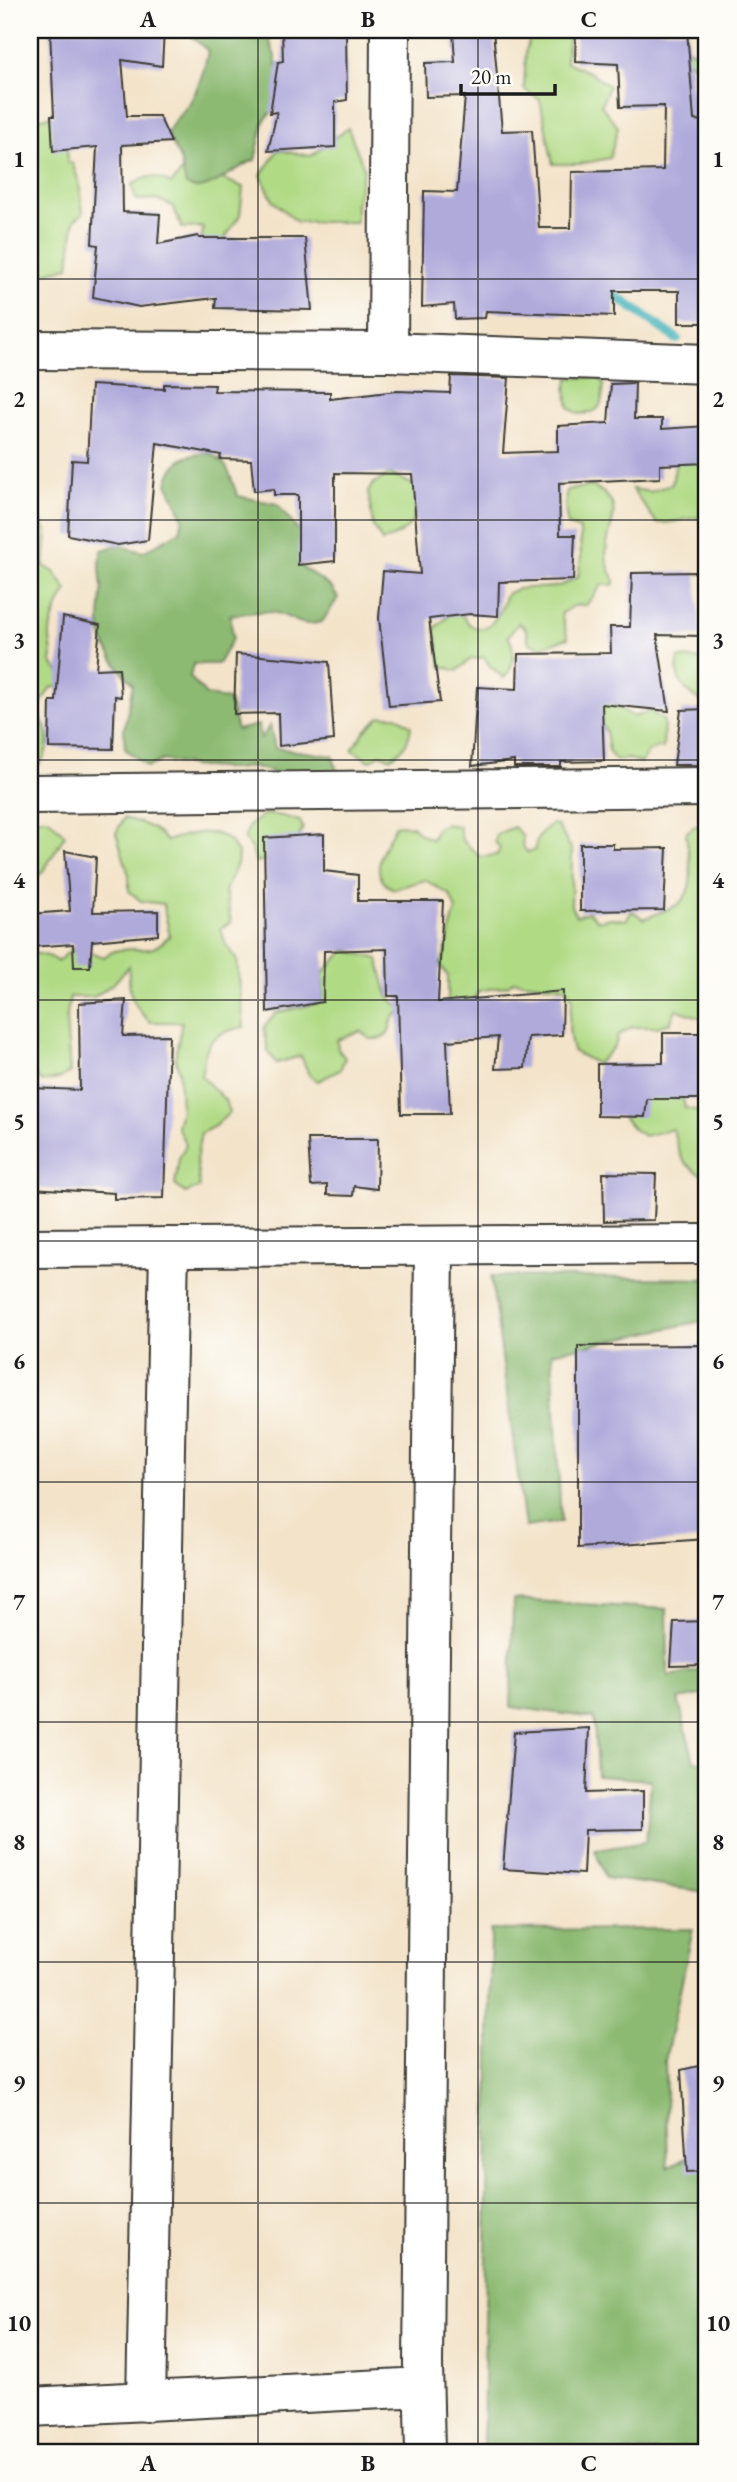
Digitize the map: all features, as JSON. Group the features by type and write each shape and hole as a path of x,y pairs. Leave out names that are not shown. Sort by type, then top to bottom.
{"street":[{"path":"388,352 390,30"},
{"path":"30,350 388,352 707,364"},
{"path":"30,794 707,787"},
{"path":"30,1248 707,1244"},
{"path":"425,2452 423,2387 434,1246"},
{"path":"146,2402 169,1247"},
{"path":"30,2407 423,2387"}],"green space":[{"path":"185,30 264,30 275,56 279,83 280,102 264,121 255,160 210,185 197,188 186,185 180,159 167,134 194,95 208,51"},
{"path":"533,30 569,30 566,62 591,73 609,86 601,105 618,127 610,158 580,164 553,164 540,100 524,89 526,50"},
{"path":"680,43 693,52 707,45 707,110 698,109 697,69 690,62 668,66"},
{"path":"51,116 66,129 68,163 72,163 79,182 83,213 74,221 69,267 45,273 32,271 35,252 30,218 30,120"},
{"path":"348,128 364,168 356,204 356,222 297,222 273,201 261,175 278,150 311,156"},
{"path":"183,171 205,172 243,187 240,215 225,238 200,256 203,227 182,228 173,206 156,199 136,200 132,185 152,177 171,184"},
{"path":"598,377 604,385 599,407 592,412 578,414 569,407 566,389 569,378"},
{"path":"209,453 226,466 238,496 277,504 301,534 299,565 331,587 338,598 322,622 313,624 305,624 269,612 230,615 233,638 218,664 193,664 190,677 206,695 229,700 237,730 258,725 261,739 270,725 275,748 333,756 338,776 308,783 252,766 236,769 192,766 163,760 148,767 125,749 124,729 133,684 111,656 101,631 102,550 118,545 143,552 180,531 183,518 167,483 173,468 182,459"},
{"path":"677,456 707,467 707,517 657,523 632,489 650,492 672,484"},
{"path":"390,474 418,487 416,507 408,528 382,541 373,526 368,492 373,484"},
{"path":"593,486 604,493 613,508 606,554 615,581 613,585 602,585 586,605 573,606 561,614 568,638 541,647 529,643 526,629 519,623 508,636 513,658 504,678 484,657 471,659 457,671 441,666 435,628 457,609 472,626 484,627 494,620 502,608 505,596 511,592 525,588 555,587 578,577 581,558 580,529 568,525 566,494 567,490"},
{"path":"30,512 38,513 47,533 44,566 54,572 67,590 54,617 50,637 51,662 70,685 50,688 37,710 48,741 45,755 35,769 30,768"},
{"path":"679,658 707,660 707,701 694,696 680,681"},
{"path":"602,698 634,717 650,711 664,721 663,749 658,747 648,752 641,763 630,759 615,760 609,752 606,731 595,715"},
{"path":"380,716 397,716 411,726 410,732 405,745 395,755 390,758 380,754 370,761 352,750"},
{"path":"264,814 300,821 303,828 295,844 286,853 256,862 244,839 249,826"},
{"path":"30,818 48,818 65,835 43,872 30,881"},
{"path":"124,818 152,828 166,841 197,833 220,835 228,840 238,853 237,864 225,891 231,922 220,929 226,945 237,960 244,1027 216,1037 211,1041 205,1055 201,1076 225,1100 229,1113 215,1126 201,1133 196,1160 200,1187 185,1193 175,1185 179,1158 186,1145 177,1127 181,1110 179,1070 175,1058 182,1022 150,1022 132,997 129,966 114,983 94,997 70,997 66,1020 70,1072 59,1079 42,1082 34,1074 30,1049 30,952 51,957 57,962 78,944 89,952 104,957 120,950 153,948 170,936 163,904 141,901 129,891 129,875 116,833"},
{"path":"444,824 459,826 462,840 480,857 497,855 500,848 495,842 497,834 514,827 523,837 522,845 527,852 535,850 538,838 546,829 552,824 557,825 572,850 571,906 576,916 589,912 598,921 609,918 626,920 632,911 644,919 683,900 688,892 691,872 686,833 695,826 707,826 707,1020 676,1009 670,1023 657,1027 633,1027 618,1035 615,1046 597,1064 573,1051 569,1025 573,999 565,987 514,981 507,986 478,991 472,1004 466,1036 454,1041 448,1001 448,976 440,965 456,910 450,895 425,880 394,889 385,884 379,868 383,850 396,825 412,826 432,840 436,829"},
{"path":"345,950 378,959 388,996 402,1010 393,1018 388,1034 378,1039 370,1039 361,1031 337,1040 338,1049 345,1058 340,1070 318,1081 309,1075 301,1056 276,1063 268,1051 264,1027 276,1013 323,1002 323,973"},
{"path":"625,1095 683,1099 685,1108 707,1113 707,1174 702,1175 684,1161 673,1129 644,1136 633,1129 623,1117"},
{"path":"491,1276 707,1279 707,1320 552,1353 561,1522 525,1527"},
{"path":"513,1600 667,1609 668,1676 707,1669 707,1694 678,1699 694,1761 707,1763 707,1892 606,1878 595,1850 646,1842 651,1780 597,1776 594,1718 511,1707"},
{"path":"693,1929 665,2061 668,2167 707,2148 707,2452 483,2452 491,1930"}],"building":[{"path":"50,30 164,30 162,66 122,60 127,116 159,116 171,142 122,145 123,212 160,214 158,244 198,236 305,238 312,310 215,308 216,298 139,307 93,297 98,245 92,244 97,147 53,151"},
{"path":"282,30 346,30 347,100 335,102 335,147 268,151 277,112 270,113 278,62 283,61"},
{"path":"453,30 493,30 502,131 532,130 539,228 571,228 572,172 663,170 664,106 620,107 618,64 575,62 576,30 687,30 694,120 707,121 707,323 679,323 679,291 614,291 614,316 486,311 485,318 455,319 454,304 422,307 424,191 457,192 465,96 426,97 425,63 455,62"},
{"path":"451,376 509,378 503,453 558,451 558,426 608,423 611,384 635,383 634,419 662,419 662,429 707,426 707,463 660,465 660,478 559,483 560,535 575,535 573,580 499,582 498,616 470,614 429,619 440,702 389,706 379,618 383,571 420,574 412,474 335,473 335,561 298,565 298,495 274,495 274,489 254,491 251,460 220,459 221,455 157,443 148,540 118,545 68,535 72,460 87,461 91,385 164,389 164,384 215,385 214,391 330,392 330,399 397,391 450,393"},
{"path":"696,572 701,636 657,635 669,711 602,704 604,761 561,762 561,767 514,767 514,761 472,766 477,687 517,689 518,654 611,653 610,627 630,627 632,573"},
{"path":"63,617 100,625 96,669 119,668 121,697 115,696 113,749 49,748 50,701 56,701"},
{"path":"236,654 329,662 334,740 279,746 278,713 234,714"},
{"path":"707,709 707,765 674,765 681,710"},
{"path":"324,834 324,871 358,875 358,901 443,901 438,1002 563,991 562,1035 528,1037 525,1068 495,1069 498,1037 447,1041 450,1114 401,1114 398,996 388,996 387,949 324,951 323,1002 267,1012 264,838"},
{"path":"580,844 613,844 613,849 667,848 664,910 580,911"},
{"path":"65,851 96,857 93,912 158,911 158,935 92,941 90,967 74,967 73,944 30,947 30,914 70,911"},
{"path":"126,1000 123,1036 169,1035 164,1198 114,1199 114,1193 30,1188 31,1088 80,1090 79,1003"},
{"path":"663,1033 707,1033 707,1099 647,1099 645,1117 597,1116 597,1064 663,1063"},
{"path":"308,1139 378,1139 377,1189 354,1186 353,1196 327,1195 327,1185 311,1186"},
{"path":"603,1173 656,1174 654,1220 604,1221"},
{"path":"707,1345 707,1539 578,1548 578,1346"},
{"path":"707,1621 707,1665 671,1666 674,1622"},
{"path":"589,1728 586,1793 643,1791 643,1829 585,1830 583,1874 503,1869 514,1732"},
{"path":"707,2064 707,2171 687,2172 681,2070"}],"waterway":[{"path":"603,287 677,339"}]}
